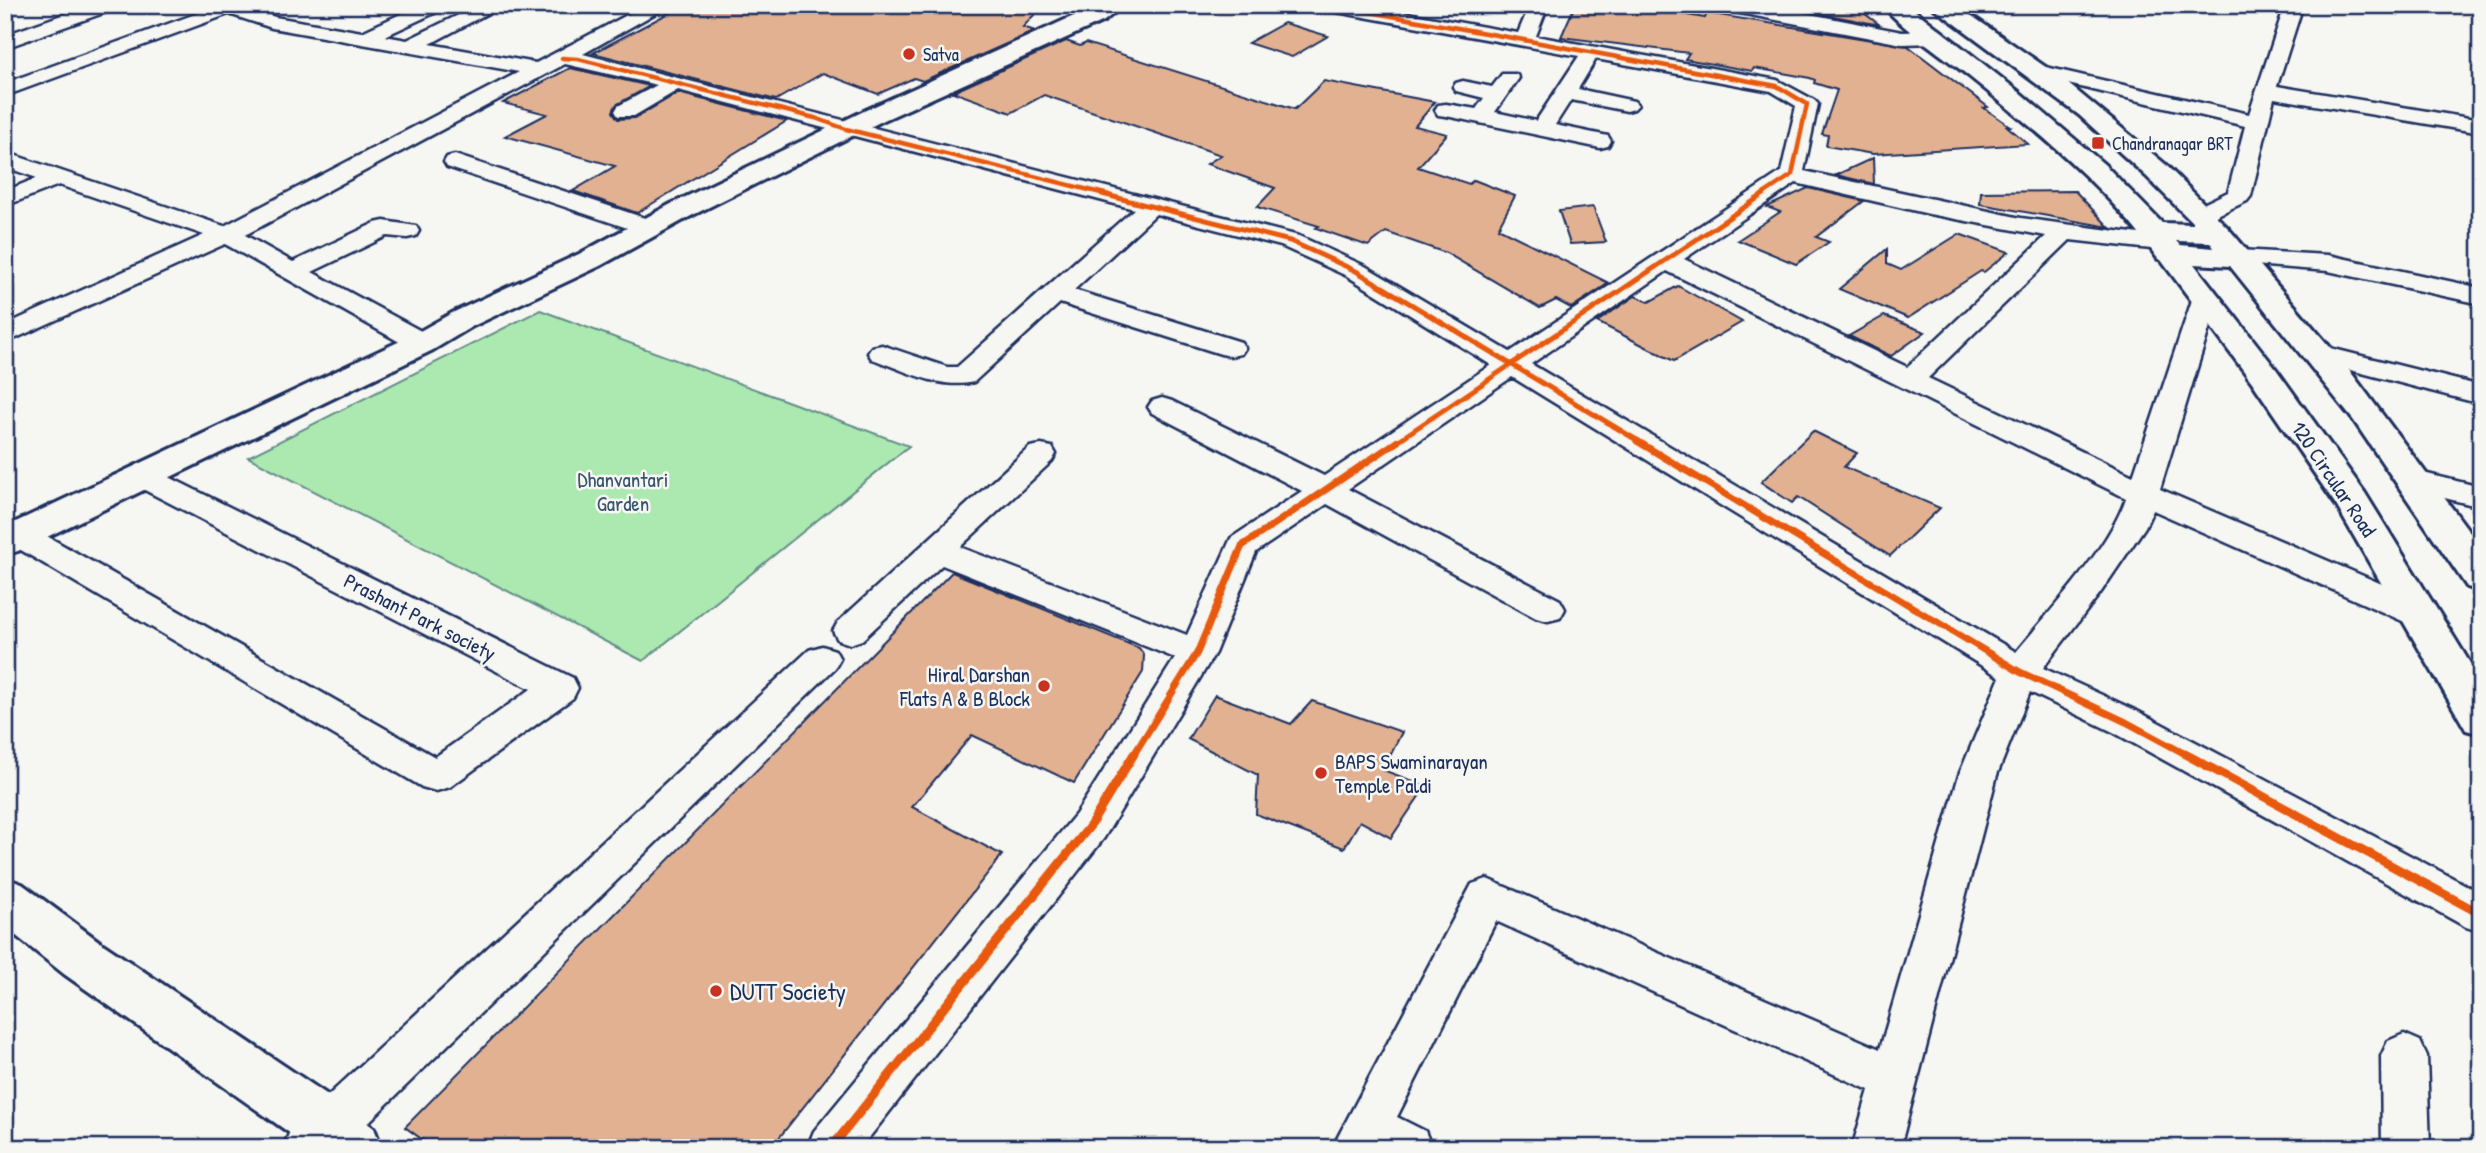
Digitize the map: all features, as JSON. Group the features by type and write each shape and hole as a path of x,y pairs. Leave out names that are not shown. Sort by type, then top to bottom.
{"main road":[{"path":"13,538 422,344 448,326 651,228 681,210 846,129 1096,16 1113,5"},
{"name":"120 Circular Road","path":"1894,5 1937,37 2096,171 2161,242 2264,376 2352,501 2481,718"},
{"path":"1941,5 1997,40 2078,103 2219,236 2318,353 2415,481 2481,578"},
{"path":"2161,242 2219,236"},
{"path":"5,899 329,1141"}],"street":[{"path":"5,42 108,5"},
{"path":"364,39 436,5"},
{"path":"409,47 494,5"},
{"path":"5,335 226,235 661,5"},
{"path":"831,1148 1090,826 1197,653 1242,546 1792,175 1807,104 1777,86 1331,5"},
{"path":"1525,40 1539,5"},
{"path":"1729,5 1902,38 1937,37"},
{"path":"2294,5 2265,90 2239,196 2219,236 2481,296"},
{"path":"5,90 224,7 272,22 540,70"},
{"path":"1560,102 1591,52"},
{"path":"33,58 66,68"},
{"path":"562,58 578,59 815,118 846,129 1290,241 1356,271 2020,671 2126,722 2481,914"},
{"path":"2037,71 2257,122"},
{"path":"626,111 675,83"},
{"path":"1446,110 1482,116 1560,102 1625,106 1560,102 1502,88 1463,88"},
{"path":"1482,116 1502,88"},
{"path":"2265,90 2481,127"},
{"path":"1560,102 1600,141"},
{"path":"5,159 226,235 422,344"},
{"path":"455,162 651,228"},
{"path":"1792,175 1937,210 2100,239 2161,242"},
{"path":"5,199 59,177"},
{"path":"882,353 944,375 964,376 1151,206"},
{"path":"292,272 384,228 407,231"},
{"path":"1910,380 2065,232"},
{"path":"1667,261 2144,494 2419,614"},
{"path":"1056,293 1231,348"},
{"path":"1876,1148 1978,775 2020,671 2134,520 2205,300"},
{"path":"2318,353 2481,395"},
{"path":"1162,407 1326,490 1548,610"},
{"path":"329,1141 836,645 1041,454"},
{"name":"Prashant Park society","path":"13,538 436,776 560,688 144,477"},
{"path":"2415,481 2481,497"},
{"path":"938,551 1197,653"},
{"path":"1408,1148 1361,1137 1487,897 1895,1078"},
{"path":"2404,1056 2406,1148"}],"green space":[{"name":"Dhanvantari Garden","path":"540,310 909,446 643,661 248,457"}],"building":[{"path":"684,5 851,5 878,11 878,5 1043,5 1023,27 1035,31 923,81 914,78 878,94 823,73 776,100 593,53"},
{"path":"1575,5 1631,5 1705,18 1707,13 1908,46 1988,107 1984,108 2010,126 2007,126 2028,144 1873,154 1826,146 1828,135 1822,134 1837,90 1814,83 1815,80 1810,78 1685,59 1689,53 1561,37"},
{"path":"1793,5 1853,5 1880,25 1792,8"},
{"path":"1284,23 1328,36 1292,57 1248,43"},
{"path":"1066,41 1080,46 1086,43 1295,109 1324,81 1435,102 1415,126 1447,134 1418,167 1469,184 1474,180 1515,196 1498,228 1609,283 1571,308 1556,300 1540,308 1446,253 1386,232 1368,246 1316,228 1319,226 1257,207 1275,188 1207,164 1221,155 1044,95 1011,113 953,92"},
{"path":"570,68 650,86 616,105 613,112 618,119 635,118 678,93 787,121 637,213 573,191 615,166 505,136 547,114 503,103"},
{"path":"1873,158 1874,184 1836,175"},
{"path":"1808,188 1864,201 1816,237 1829,242 1796,264 1738,240 1780,212 1767,207"},
{"path":"2075,191 2109,227 1980,204 1981,192"},
{"path":"1593,207 1606,242 1570,244 1559,211"},
{"path":"1959,234 2009,252 1984,272 1981,271 1908,318 1839,289 1887,249 1887,264 1901,270"},
{"path":"1678,286 1742,322 1674,361 1597,322 1635,296 1649,302"},
{"path":"1884,316 1925,332 1891,356 1849,336"},
{"path":"1813,431 1857,453 1844,467 1940,508 1890,556 1798,497 1792,503 1761,482"},
{"name":"DUTT Society","path":"952,572 1139,648 1144,655 1143,672 1074,783 972,735 912,807 1002,855 771,1148 434,1148 405,1127"},
{"name":"BAPS Swaminarayan Temple Paldi","path":"1215,695 1291,724 1312,701 1402,732 1383,770 1426,786 1391,838 1360,821 1344,848 1256,814 1258,775 1188,739"}],"cycle path":[{"path":"831,1148 1090,826 1197,653 1242,546 1792,175 1807,104 1777,86 1331,5"},
{"path":"562,58 578,59 815,118 846,129 1290,241 1356,271 2020,672 2126,722 2481,914"}],"place":[{"name":"Satva","path":"909,54"},
{"name":"Chandranagar BRT","path":"2098,143"},
{"name":"Hiral Darshan Flats A & B Block","path":"1044,686"},
{"name":"BAPS Swaminarayan Temple Paldi","path":"1321,773"},
{"name":"DUTT Society","path":"716,991"}]}
